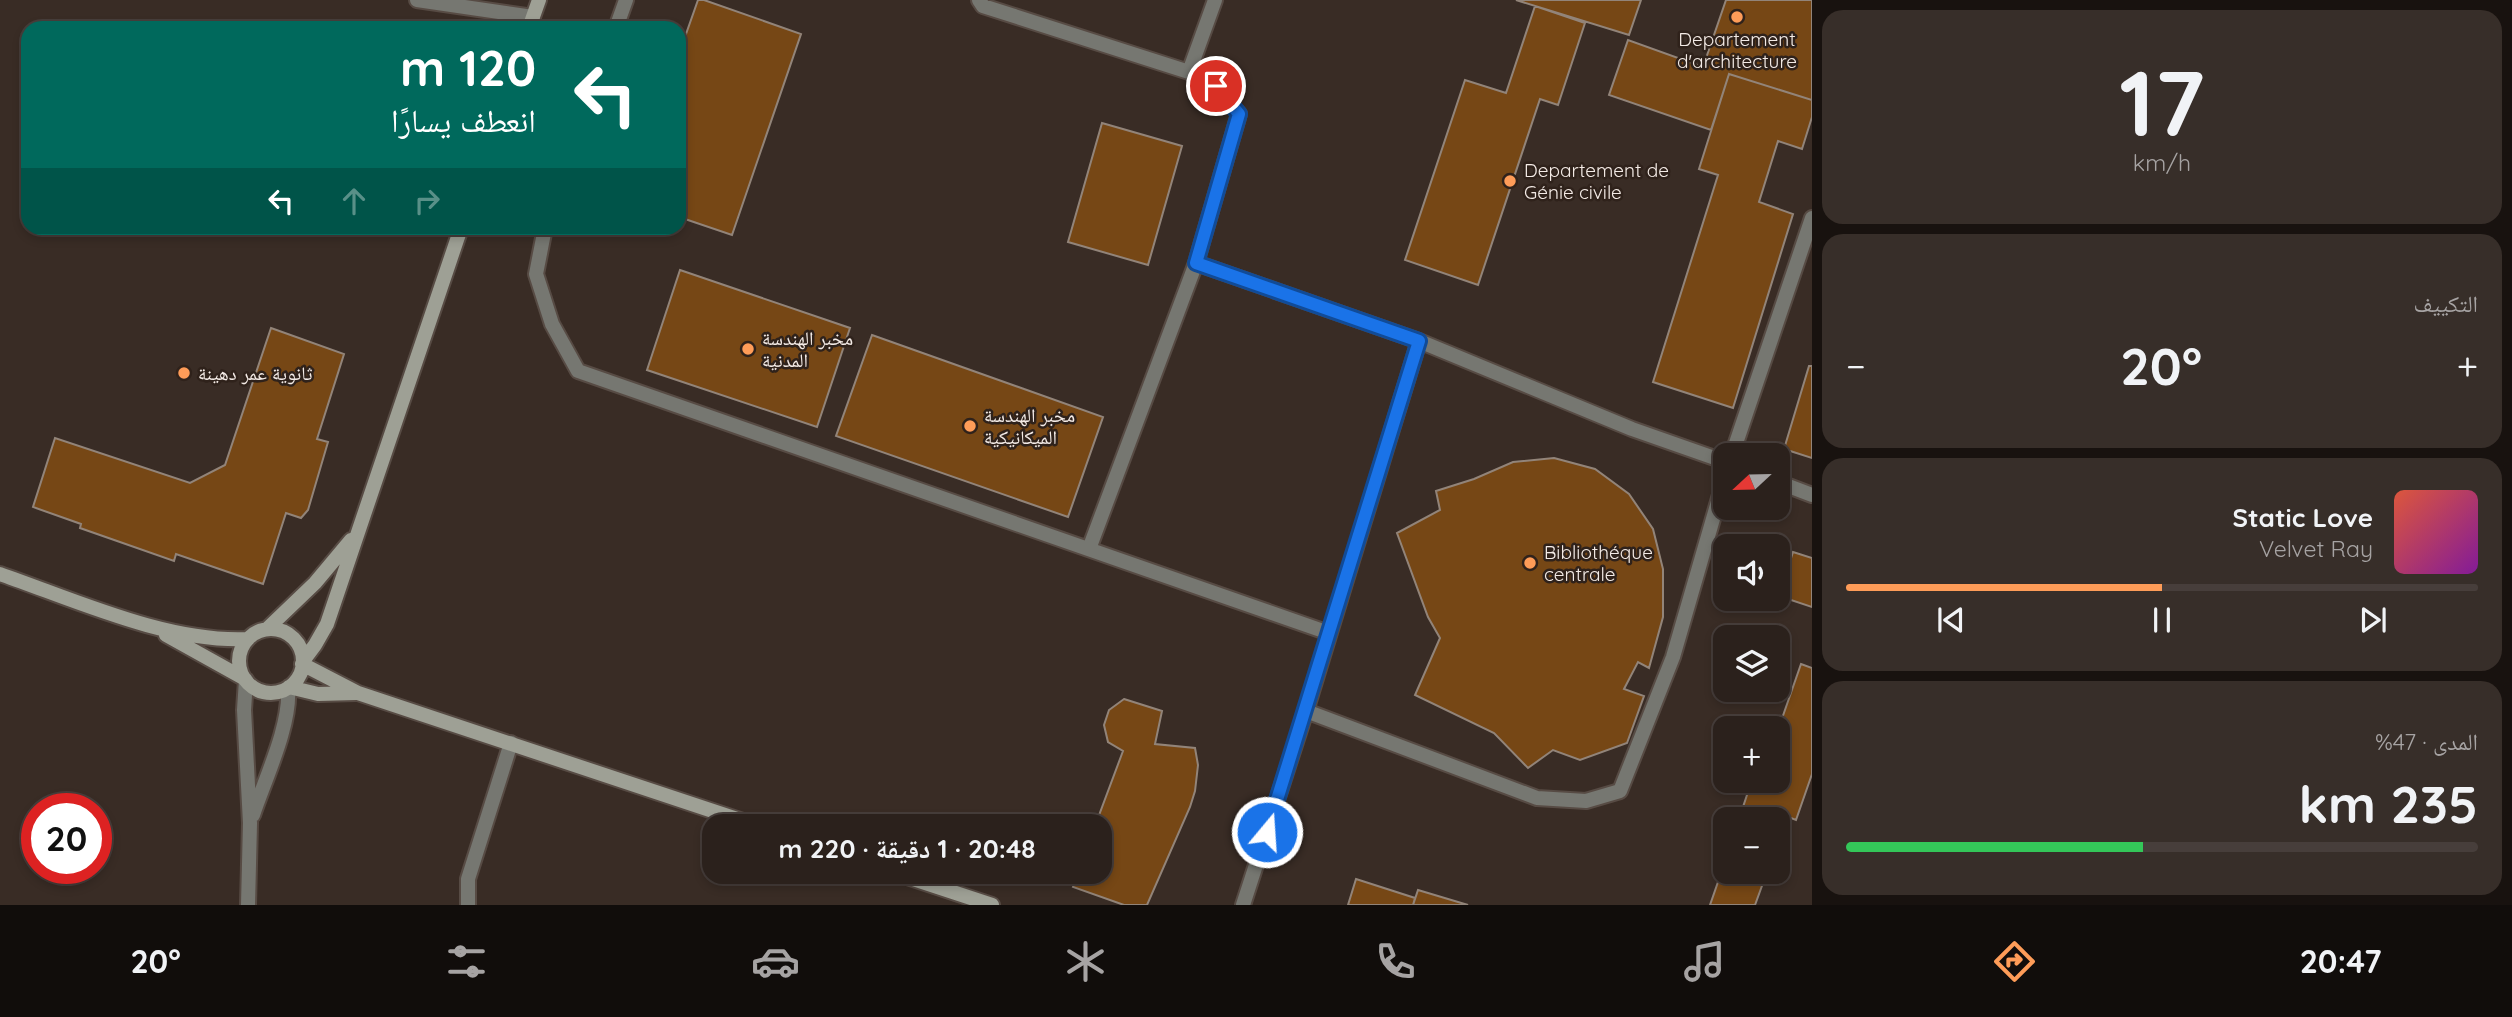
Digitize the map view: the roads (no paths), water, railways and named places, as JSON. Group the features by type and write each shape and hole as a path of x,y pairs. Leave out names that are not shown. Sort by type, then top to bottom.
{"street":[{"path":"416,0 521,21"},
{"path":"532,21 539,0"},
{"path":"618,21 625,0"},
{"path":"979,0 983,6 1189,72 1216,86 1239,114 1196,263 1089,549"},
{"path":"1189,72 1215,0"},
{"path":"1735,443 1812,218"},
{"path":"150,626 261,691 279,691 296,681 303,663 327,624 459,235"},
{"path":"544,235 536,274 552,324 578,371 1329,633"},
{"path":"1196,263 1419,341 1632,429 1713,457"},
{"path":"1244,905 1419,341"},
{"path":"1790,487 1812,495"},
{"path":"1306,710 1537,798 1586,801 1620,791 1672,657 1713,518"},
{"path":"267,629 315,583 358,530"},
{"path":"0,574 150,626 200,637 248,639"},
{"path":"248,905 250,823 244,710 246,680 241,671 240,654 248,639 267,629 284,632 292,637 298,644 303,663 358,693 722,814"},
{"path":"288,687 318,694 358,693"},
{"path":"250,823 283,728 289,699 288,687"},
{"path":"468,905 468,879 511,743"},
{"path":"924,884 973,902 992,905"}],"place":[{"name":"Departement d'architecture","path":"1737,17"},
{"name":"Departement de Génie civile","path":"1510,181"},
{"name":"مخبر الهندسة المدنية","path":"748,349"},
{"name":"ثانوية عمر دهينة","path":"184,373"},
{"name":"مخبر الهندسة الميكانيكية","path":"970,426"},
{"name":"Bibliothéque centrale","path":"1530,563"}]}
